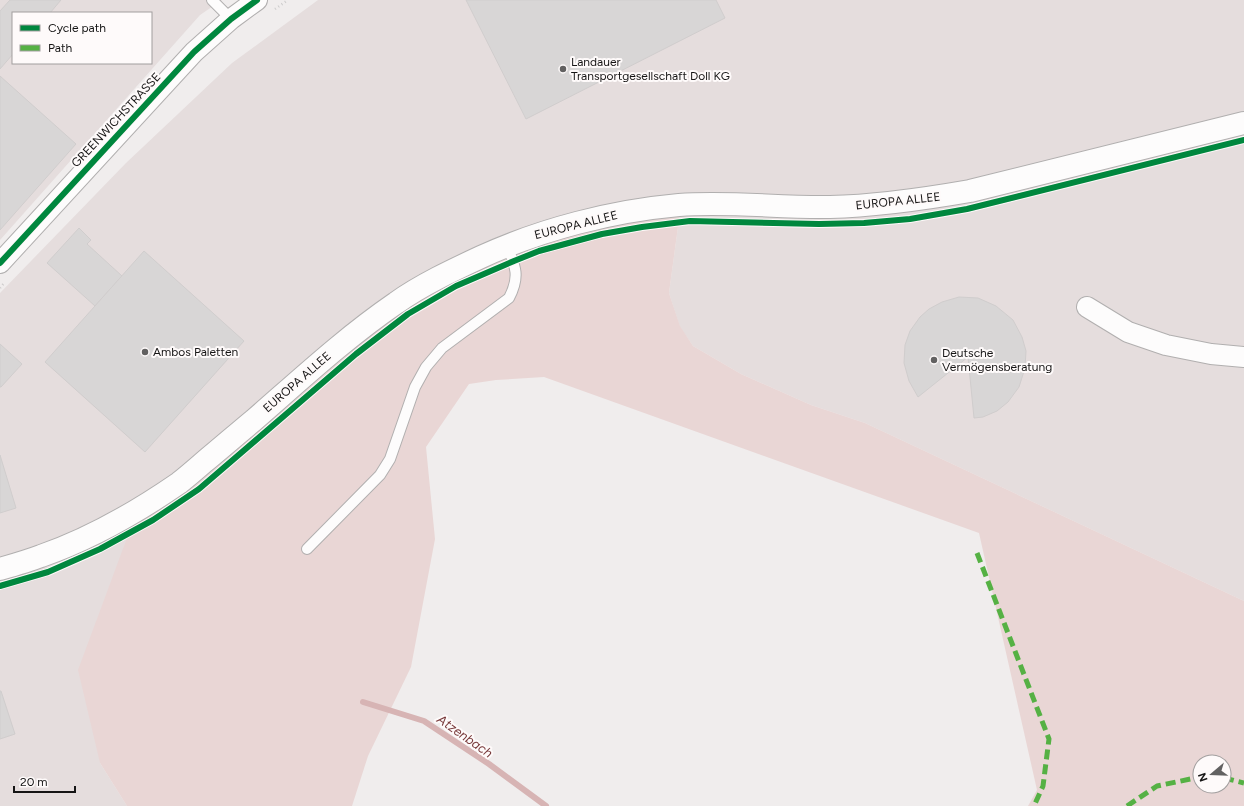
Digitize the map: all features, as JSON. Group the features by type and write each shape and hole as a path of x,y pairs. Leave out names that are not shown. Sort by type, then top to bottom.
{"main road":[{"name":"EUROPA ALLEE","path":"0,569 42,556 81,539 136,511 182,481 347,339 398,302 445,274 527,238 601,218 634,211 681,205 744,204 829,207 899,203 927,199 970,191 1244,123"}],"street":[{"name":"GREENWICHSTRASSE","path":"0,263 194,52 231,19 257,0"},
{"path":"1087,307 1128,332 1166,345 1211,354 1244,358"}],"lane":[{"path":"212,0 231,19"},
{"path":"307,549 380,475 390,459 416,387 426,367 442,348 508,298 514,287 516,272 514,261 507,246"}],"shaded area":[{"path":"0,0 222,0 200,15 0,240"},
{"path":"318,0 1244,0 1244,601 865,423 811,405 741,374 693,346 680,327 669,293 681,205 634,211 100,763 127,806 0,806 0,293 126,163 232,63"},
{"path":"681,205 669,293 680,326 693,346 741,374 811,405 865,423 1244,601 1244,806 1028,806 1037,790 979,533 544,377 496,380 469,384 426,447 435,539 411,667 368,756 352,806 127,806 100,763 78,670 137,511 347,339 484,256"}],"building":[{"path":"10,0 61,0 51,12 12,12 12,55 0,69 0,11"},
{"name":"Landauer Transportgesellschaft Doll KG","path":"466,0 716,0 725,18 526,119"},
{"path":"0,76 76,144 0,230"},
{"path":"79,228 91,240 87,244 122,276 95,306 47,263"},
{"name":"Ambos Paletten","path":"144,251 244,341 145,452 45,362"},
{"name":"Deutsche Vermögensberatung","path":"959,297 978,298 996,306 1013,320 1022,337 1026,351 1025,368 1019,387 1008,402 997,411 983,417 974,418 968,357 918,397 909,381 904,363 905,345 910,331 920,317 929,309 942,302"},
{"path":"0,344 22,364 1,387 0,387"},
{"path":"0,455 16,508 0,513"},
{"path":"0,691 15,734 0,739"}],"waterway":[{"name":"Atzenbach","path":"363,702 424,721 489,764 546,806"}],"marked path":[{"path":"977,553 1049,739 1043,786 1034,806"},
{"path":"1127,806 1157,786 1192,779"},
{"path":"1232,780 1244,783"}],"cycle path":[{"path":"0,263 194,52 231,19 257,0"},
{"path":"0,586 48,572 100,549 153,520 199,489 356,354 408,314 456,286 539,251 602,234 690,221 819,224 864,223 910,219 967,209 1244,140"}],"place":[{"name":"Landauer Transportgesellschaft Doll KG","path":"563,69"},
{"name":"Ambos Paletten","path":"145,352"},
{"name":"Deutsche Vermögensberatung","path":"934,360"}]}
